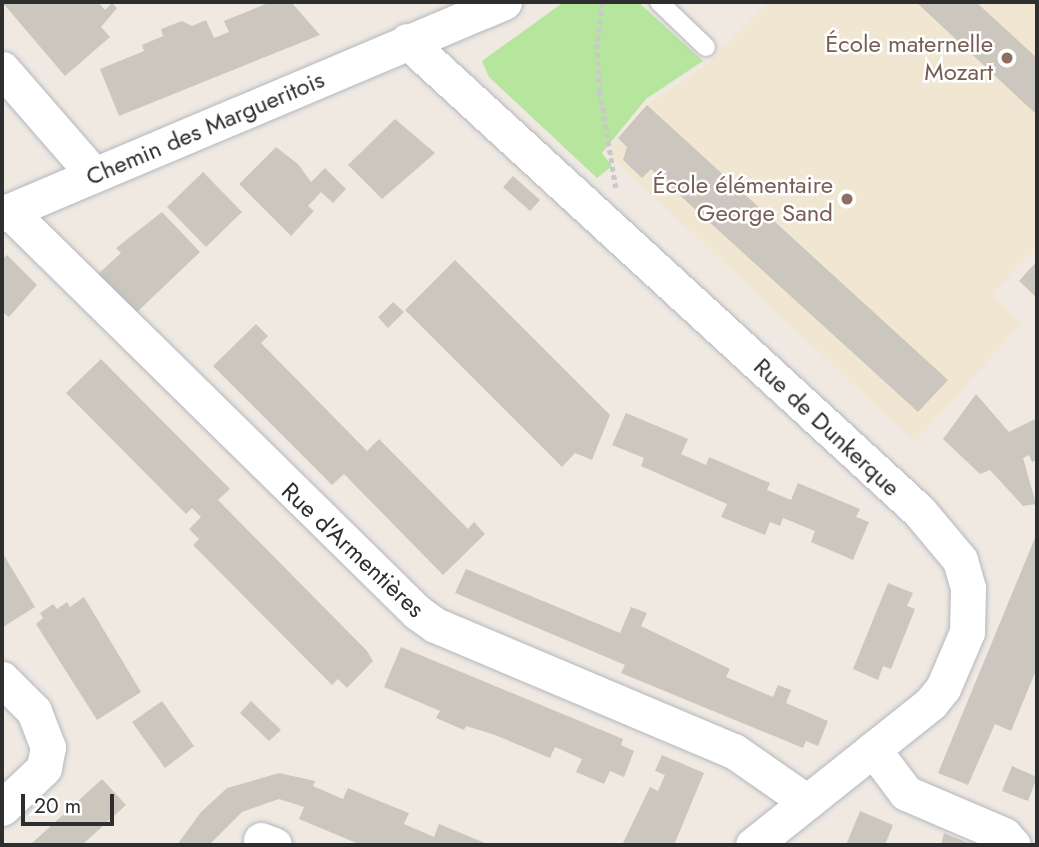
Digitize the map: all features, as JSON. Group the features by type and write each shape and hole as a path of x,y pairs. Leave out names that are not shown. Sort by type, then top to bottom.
{"street":[{"path":"442,25 467,2"},
{"path":"442,25 504,2"},
{"name":"Chemin des Margueritois","path":"6,213 442,25"},
{"name":"Rue de Dunkerque","path":"407,41 919,511 960,560 969,617 953,671 931,703 753,845"},
{"path":"2,69 94,175"},
{"name":"Rue d'Armentières","path":"6,213 416,612 435,625 734,751 807,802"},
{"path":"2,679 34,711 46,734 47,759 35,778 2,808"},
{"path":"873,748 906,793 1004,835 1013,845"}],"lane":[{"path":"659,2 706,47"}],"path":[{"path":"603,2 597,44 599,79 604,128 616,170 617,234"}],"shaded area":[{"name":"École élémentaire George Sand","path":"769,2 1037,2 1037,246 992,294 1021,324 915,442 606,152 647,105 706,65"}],"green space":[{"path":"564,2 638,2 703,61 646,99 602,153 612,166 597,178 489,77 482,61"}],"building":[{"path":"2,2 98,2 105,10 112,3 117,8 101,27 110,37 65,76"},
{"path":"271,2 291,2 320,35 119,116 100,69 144,51 142,45 163,36 161,29 182,21 192,26 206,20 214,38 229,32 224,21"},
{"name":"École maternelle Mozart","path":"916,2 976,2 1037,58 1037,115"},
{"path":"647,105 948,380 918,412 651,169 642,178 623,160 627,147 618,138"},
{"path":"395,119 435,153 382,199 348,165"},
{"path":"276,147 298,164 311,182 325,168 346,189 333,203 321,192 308,206 314,211 291,236 239,184"},
{"path":"203,172 242,212 206,247 167,207"},
{"path":"513,176 540,200 530,211 503,187"},
{"path":"162,212 200,252 135,314 97,275 121,253 116,248"},
{"path":"7,255 37,285 9,317 2,312 2,260"},
{"path":"455,260 610,415 592,460 575,453 562,467 405,310"},
{"path":"1037,261 1037,298 1019,281"},
{"path":"393,302 404,312 388,328 378,317"},
{"path":"256,324 268,336 261,343 367,451 379,439 468,529 474,522 485,534 443,575 344,474 332,485 213,366"},
{"path":"101,359 230,489 218,500 367,651 373,661 347,688 338,679 332,685 193,545 199,539 189,529 201,517 192,508 186,514 66,393"},
{"path":"976,394 1009,432 1037,418 1037,460 1032,462 1029,455 1023,458 1036,504 1023,506 990,470 980,474 943,439"},
{"path":"626,413 688,439 681,454 706,465 709,457 770,483 767,490 791,500 798,483 860,509 856,517 869,522 853,560 811,542 815,531 783,518 780,526 770,522 765,535 721,517 727,504 641,466 644,458 612,445"},
{"path":"1037,533 1037,668 1011,731 995,724 968,785 938,773"},
{"path":"2,552 35,607 3,627 2,626"},
{"path":"466,569 620,633 631,607 647,613 641,626 730,669 726,677 773,697 778,685 791,690 786,703 828,721 818,746 806,741 803,748 621,673 625,665 455,593"},
{"path":"888,583 913,593 907,606 915,609 891,669 883,666 878,680 853,669"},
{"path":"84,597 141,692 97,720 36,624 43,618 40,613 53,604 57,609 67,602 70,607"},
{"path":"401,647 623,739 621,745 634,751 624,777 610,771 604,784 576,772 582,759 555,747 550,758 495,735 466,726 464,730 436,718 440,711 384,687"},
{"path":"162,701 194,746 165,768 132,722"},
{"path":"251,701 281,730 269,741 240,713"},
{"path":"662,755 704,773 674,845 622,845 650,787 658,791 665,775 655,771"},
{"path":"1012,766 1037,777 1028,801 1002,791"},
{"path":"279,773 315,781 313,786 343,799 348,788 409,813 404,824 434,837 439,824 490,845 361,845 299,819 304,807 279,799 242,812 209,845 177,845 201,812 227,788"},
{"path":"102,779 126,805 82,845 30,845"},
{"path":"860,811 893,825 885,845 846,845"},
{"path":"944,833 973,845 941,845"}],"place":[{"name":"École maternelle Mozart","path":"1007,58"},
{"name":"École élémentaire George Sand","path":"847,199"}]}
